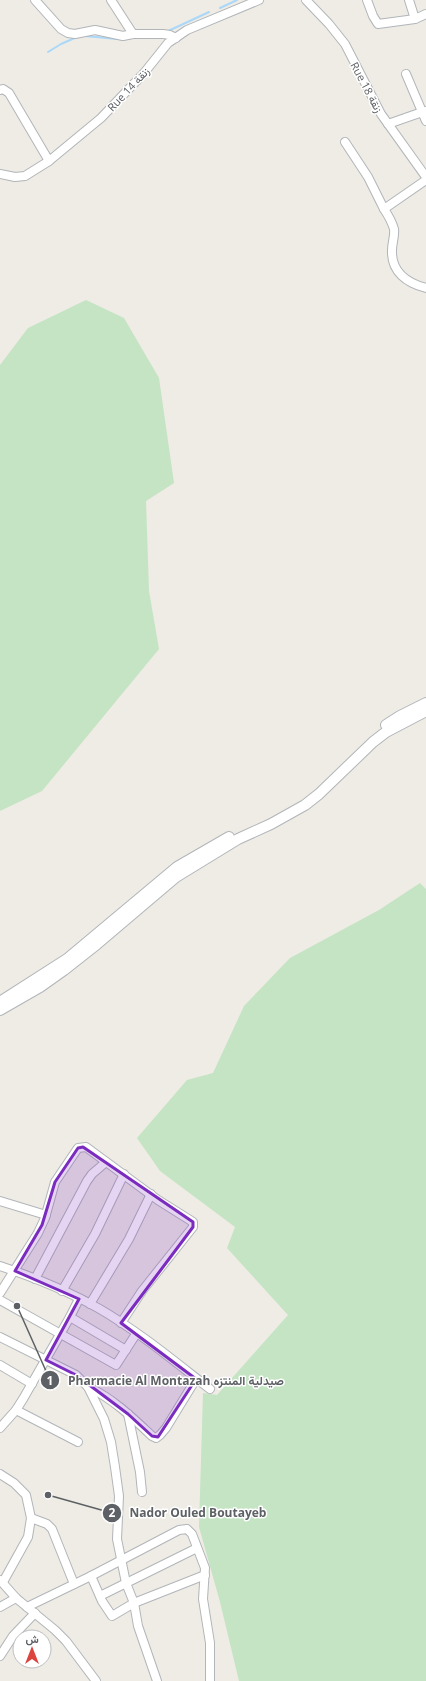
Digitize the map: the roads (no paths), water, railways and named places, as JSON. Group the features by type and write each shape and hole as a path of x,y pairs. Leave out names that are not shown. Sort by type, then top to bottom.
{"street":[{"path":"36,0 61,30 68,33 75,34 95,30 116,36 133,34 163,34 176,38"},
{"path":"111,0 133,34"},
{"name":"Rue 14 زنقة","path":"0,174 15,178 25,176 50,161 101,118 144,73 168,44 186,30 259,0"},
{"name":"Rue 18 زنقة","path":"306,0 329,24 345,44 374,102 426,177"},
{"path":"367,0 373,16 378,24 415,19 426,14"},
{"path":"409,0 415,19"},
{"path":"406,74 424,112 426,121"},
{"path":"0,90 6,90 9,93 50,161"},
{"path":"388,124 424,112"},
{"path":"345,142 368,177 394,229 392,257 397,270 404,279 416,286 426,288"},
{"path":"384,209 426,180"},
{"path":"0,1002 67,959 177,867 214,844 300,800 318,787 381,728 400,716 426,703"},
{"path":"0,1010 40,987 64,970 187,870 238,839 271,824 305,805 319,794 386,732 426,711"},
{"path":"0,1293 38,1233 46,1215 56,1182 78,1148 86,1147 151,1194 191,1220 194,1225 142,1292 121,1323"},
{"path":"34,1279 87,1181 95,1171 106,1162"},
{"path":"62,1291 95,1234 124,1174"},
{"path":"90,1304 126,1245 151,1194"},
{"path":"0,1201 46,1215"},
{"path":"0,1266 34,1279 90,1304 121,1323 210,1389"},
{"path":"0,1428 16,1410 32,1384 79,1299"},
{"path":"0,1300 116,1365 136,1334"},
{"path":"70,1317 126,1350"},
{"path":"0,1337 76,1375 88,1387 107,1397 152,1436 158,1437 166,1428 196,1379"},
{"path":"0,1366 32,1384"},
{"path":"88,1387 104,1419 111,1442 119,1496 117,1538 126,1583 134,1603 138,1626 157,1681"},
{"path":"16,1410 78,1442"},
{"path":"128,1414 140,1472 142,1492"},
{"path":"0,1474 14,1482 26,1495 31,1518 28,1537 2,1581 16,1598 66,1641 96,1681"},
{"path":"31,1518 47,1524 52,1529 74,1584"},
{"path":"27,1606 91,1576 184,1529 190,1530 204,1564 205,1576 203,1599 210,1643 210,1681"},
{"path":"100,1596 197,1548"},
{"path":"91,1576 100,1596 112,1616 134,1603 205,1576"},
{"path":"0,1607 16,1598"},
{"path":"1,1651 35,1613"}],"waterway":[{"path":"220,8 237,0"},
{"path":"166,32 209,12"},
{"path":"85,36 117,39"},
{"path":"48,52 77,37"}],"place":[{"name":"Pharmacie Al Montazah صيدلية المنتزه","path":"17,1306"},
{"name":"Nador Ouled Boutayeb","path":"48,1495"}]}
